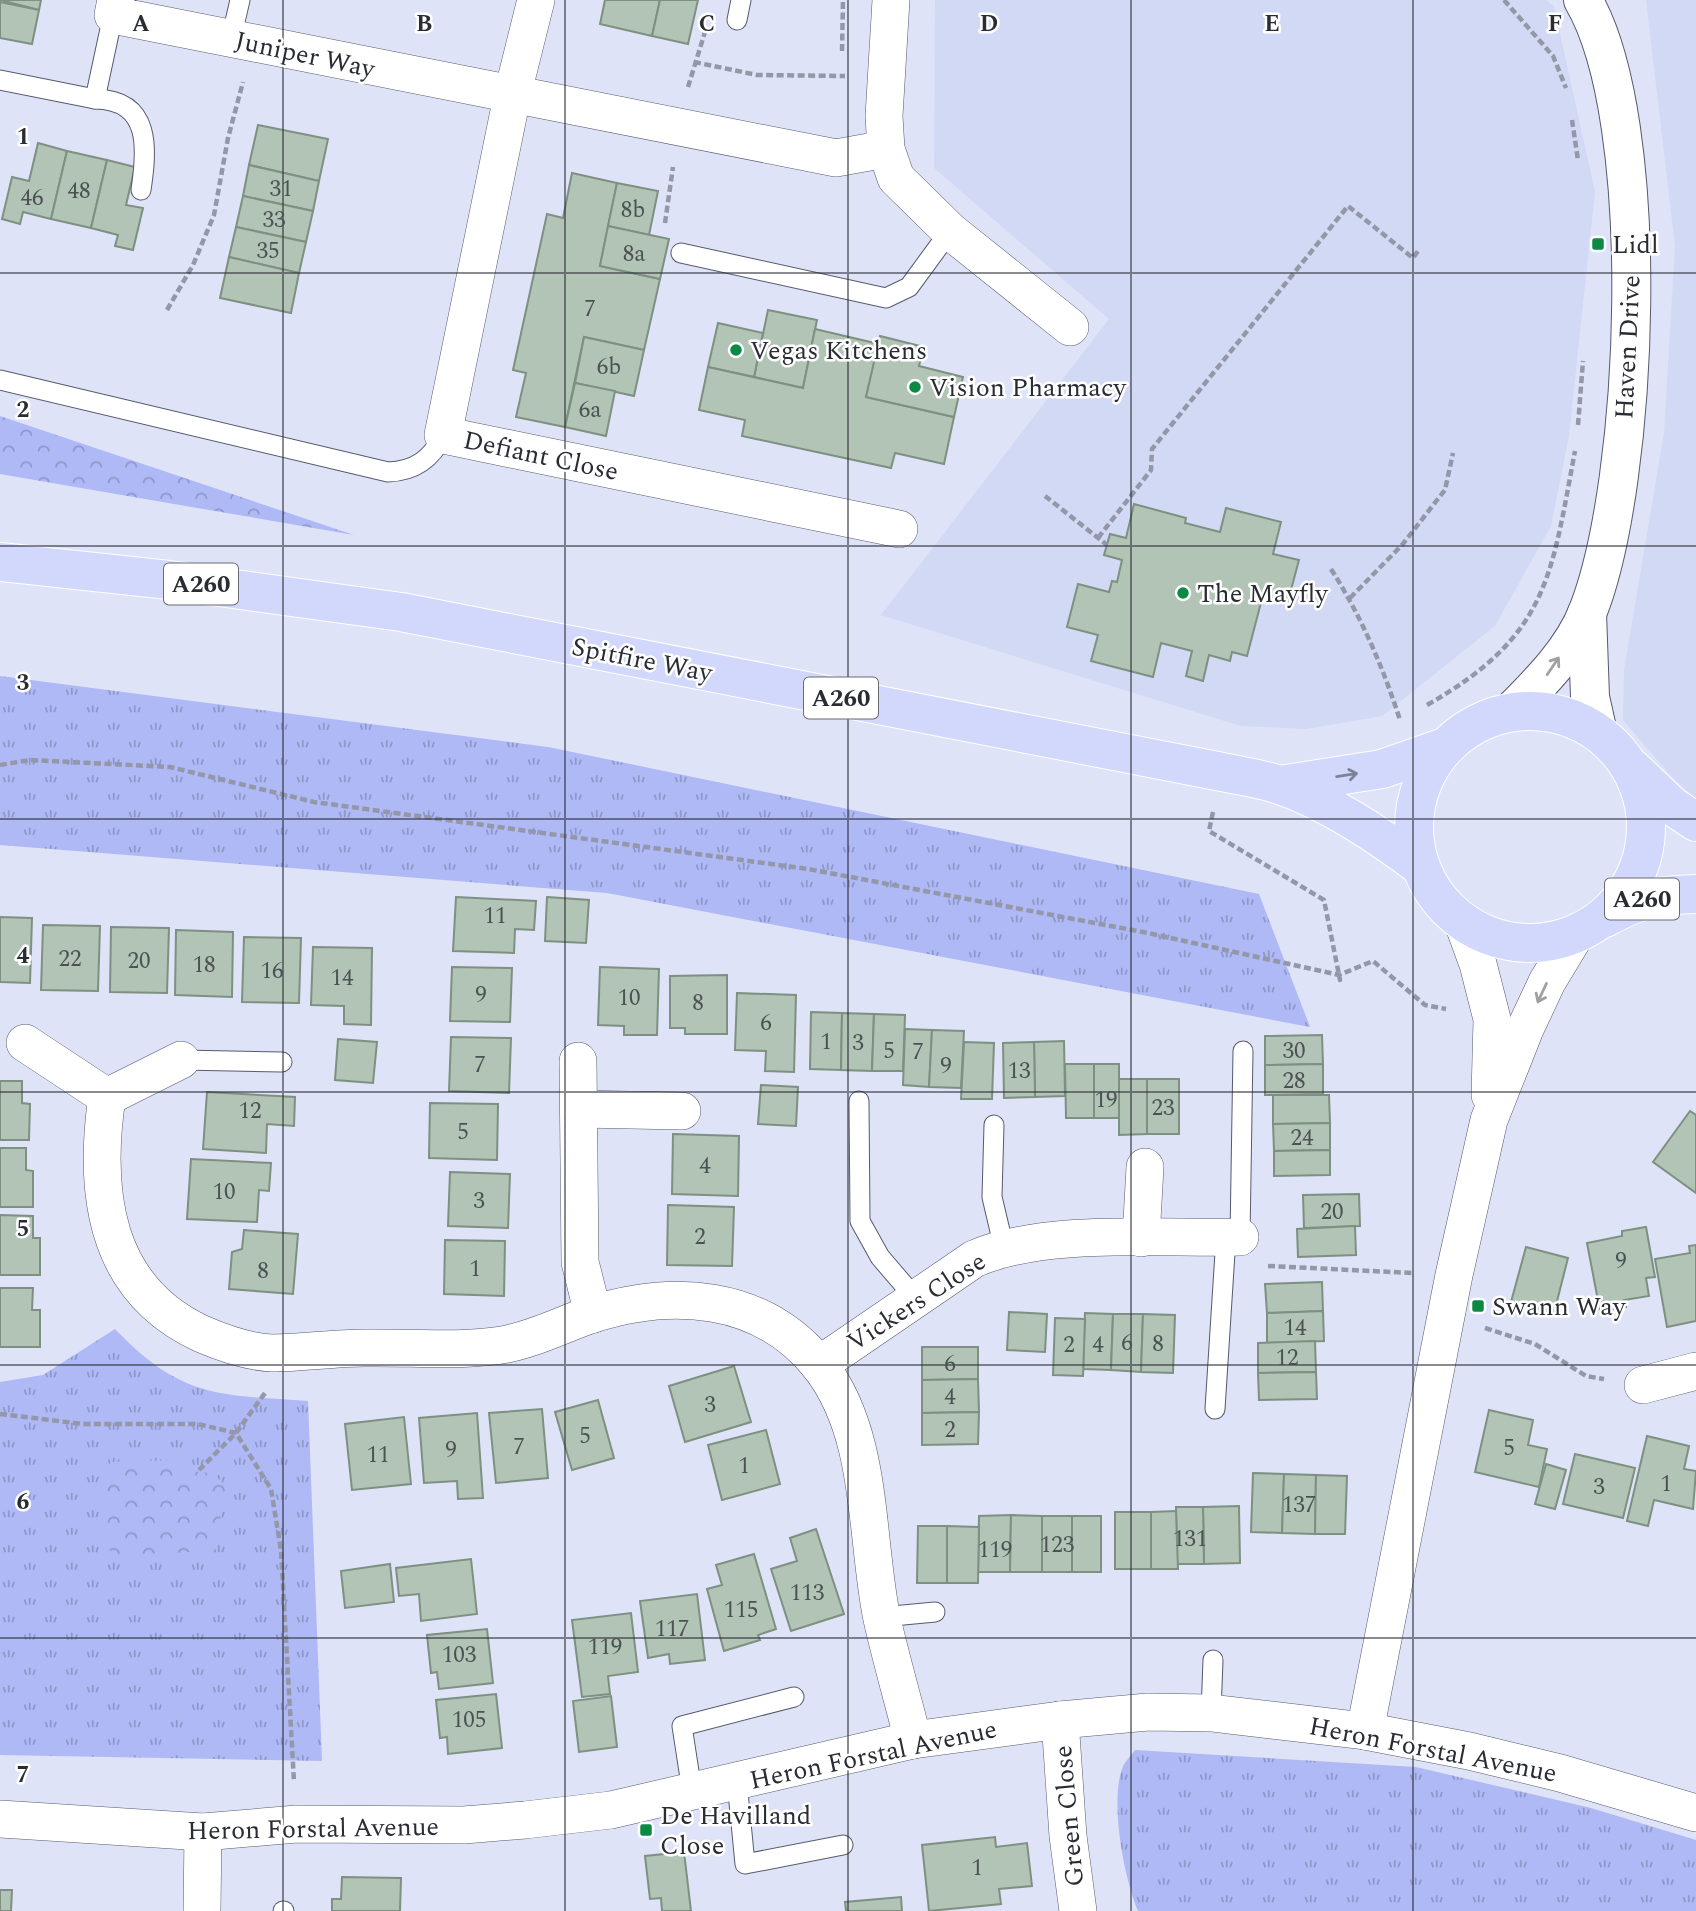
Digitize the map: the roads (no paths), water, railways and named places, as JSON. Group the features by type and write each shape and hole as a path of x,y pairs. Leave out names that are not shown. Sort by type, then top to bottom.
{"main road":[{"name":"Spitfire Way","path":"0,562 169,580 401,612 1222,772 1280,785 1340,813 1379,835 1420,866"},
{"path":"1628,764 1643,797 1646,833 1638,868 1621,899 1585,929 1547,942 1518,943 1489,936 1463,923 1437,898 1420,866 1414,835 1416,803 1426,773 1445,747 1476,724 1511,712 1545,712 1578,721 1598,733 1672,806 1696,822"},
{"name":"Spitfire Way","path":"1280,785 1382,769 1445,747"},
{"name":"A260","path":"1585,929 1638,900 1660,895 1696,894"}],"street":[{"name":"Defiant Close","path":"536,0 513,92 443,435 899,529"},
{"path":"891,0 884,116 886,149 896,178 950,231 1070,327"},
{"name":"Haven Drive","path":"1583,0 1598,26 1624,143 1630,263 1628,383 1615,505 1587,613 1590,697 1598,733"},
{"name":"Juniper Way","path":"115,8 240,41 431,80 513,92"},
{"path":"513,92 836,158 886,149"},
{"name":"Haven Drive","path":"1511,712 1548,674 1587,613"},
{"path":"1463,923 1478,964 1492,1018 1489,1121"},
{"path":"1365,1731 1454,1275 1489,1121 1536,1005 1585,929"},
{"path":"25,1043 107,1097"},
{"path":"107,1097 181,1060"},
{"path":"578,1061 580,1262 593,1314"},
{"path":"107,1097 101,1173 105,1214 118,1249 141,1289 155,1305 173,1318 217,1340 271,1353 297,1350 444,1349 506,1345 593,1314 651,1300 708,1300 757,1318 799,1346 819,1365 845,1412 856,1450 882,1617 913,1740"},
{"path":"579,1109 682,1111"},
{"path":"1142,1238 1145,1167"},
{"name":"Vickers Close","path":"819,1365 974,1259 1004,1248 1032,1241 1233,1237"},
{"path":"1643,1385 1696,1371"},
{"name":"Heron Forstal Avenue","path":"0,1819 203,1832 297,1824 464,1825 515,1821 611,1810 913,1740 1060,1720 1148,1712 1211,1713 1365,1731 1534,1767 1696,1813"},
{"name":"Green Close","path":"1060,1720 1068,1836 1078,1911"},
{"path":"202,1911 203,1832"}],"lane":[{"path":"240,0 240,41"},
{"path":"737,20 741,0"},
{"path":"95,99 115,8"},
{"path":"0,80 118,103 129,109 143,129 146,146 141,190"},
{"path":"681,253 886,298 909,287 950,231"},
{"path":"0,380 388,472 407,471 423,462 437,448 443,435"},
{"path":"1215,1409 1233,1237 1244,1051"},
{"path":"181,1060 282,1062"},
{"path":"859,1101 860,1221 880,1257 916,1299"},
{"path":"995,1125 992,1197 1004,1248"},
{"path":"882,1617 936,1612"},
{"path":"1211,1713 1213,1660"},
{"path":"692,1791 682,1726 794,1697"},
{"path":"737,1782 746,1864 843,1845"}],"place":[{"name":"Lidl","path":"1598,244"},
{"name":"Vegas Kitchens","path":"736,350"},
{"name":"Vision Pharmacy","path":"915,387"},
{"name":"The Mayfly","path":"1183,593"},
{"name":"Swann Way","path":"1478,1306"},
{"name":"De Havilland Close","path":"646,1830"}]}
